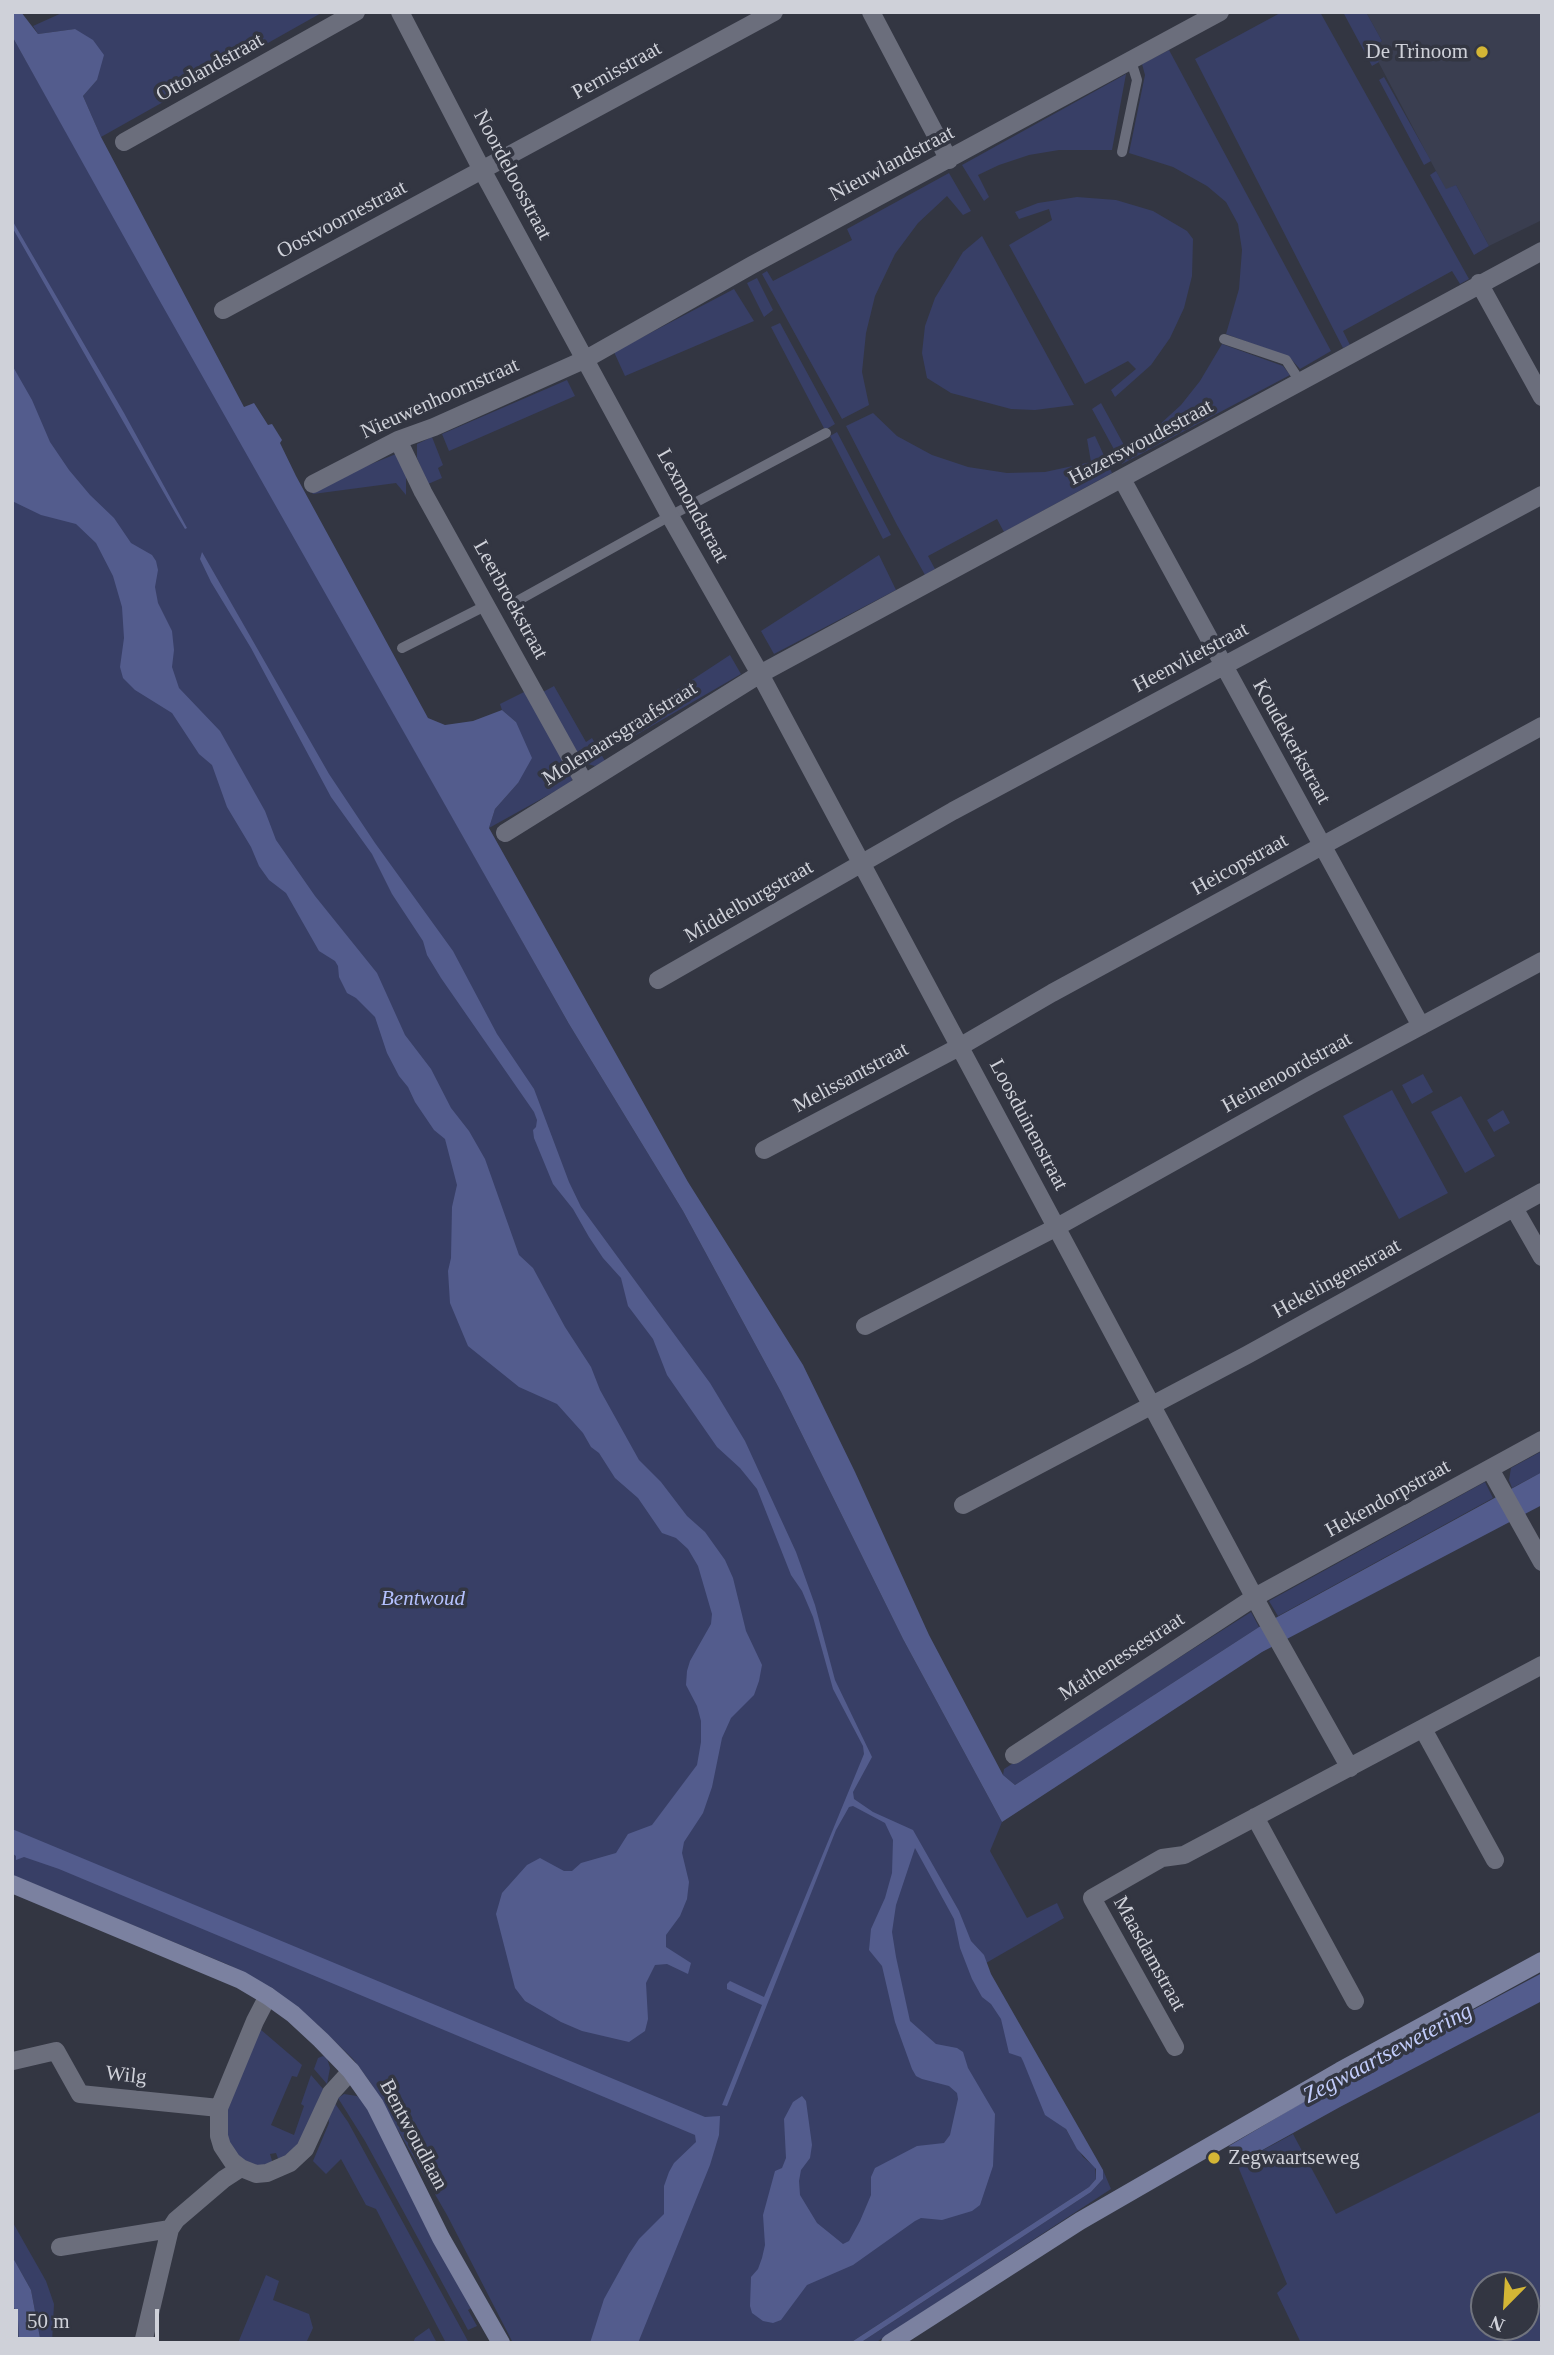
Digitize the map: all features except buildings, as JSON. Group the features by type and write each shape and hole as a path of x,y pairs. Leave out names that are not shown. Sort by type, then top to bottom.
{"main road":[{"name":"Bentwoudlaan","path":"12,1884 241,1980 268,1996 302,2023 351,2071 376,2105 441,2238 501,2343"},
{"path":"902,2340 1080,2221 1340,2071 1542,1961"}],"street":[{"name":"Ottolandstraat","path":"124,142 356,12"},
{"name":"Noordeloosstraat","path":"400,12 482,170 586,359"},
{"name":"Pernisstraat","path":"482,170 774,12"},
{"path":"871,12 948,160"},
{"name":"Nieuwlandstraat","path":"586,359 752,265 1220,12"},
{"name":"Oostvoornestraat","path":"223,310 482,170"},
{"name":"Hazerswoudestraat","path":"760,674 1542,251"},
{"path":"1479,283 1542,397"},
{"name":"Nieuwenhoornstraat","path":"313,484 398,440 434,427 586,359"},
{"name":"Lexmondstraat","path":"586,359 670,516 760,674"},
{"name":"Leerbroekstraat","path":"398,440 584,782"},
{"name":"Koudekerkstraat","path":"1122,479 1421,1026"},
{"name":"Heenvlietstraat","path":"862,863 953,811 1542,495"},
{"name":"Molenaarsgraafstraat","path":"505,833 760,674"},
{"name":"Loosduinenstraat","path":"760,674 1255,1597"},
{"name":"Heicopstraat","path":"961,1046 1064,986 1542,726"},
{"name":"Middelburgstraat","path":"658,980 862,863"},
{"name":"Heinenoordstraat","path":"865,1326 1057,1227 1542,961"},
{"name":"Melissantstraat","path":"764,1150 961,1046"},
{"name":"Hekelingenstraat","path":"963,1505 1153,1405 1542,1192"},
{"path":"1514,1208 1542,1257"},
{"name":"Hekendorpstraat","path":"1255,1597 1542,1440"},
{"path":"1490,1469 1542,1562"},
{"path":"1255,1597 1350,1769"},
{"name":"Mathenessestraat","path":"1014,1755 1255,1597"},
{"name":"Maasdamstraat","path":"1175,2047 1091,1898 1162,1858 1184,1855 1542,1665"},
{"path":"1423,1729 1494,1860"},
{"path":"1255,1817 1355,2001"},
{"path":"268,1996 219,2108 222,2146 232,2161 256,2174 282,2168 297,2158 309,2141 331,2093 351,2071"},
{"name":"Wilg","path":"13,2061 56,2051 80,2094 219,2108"},
{"path":"143,2343 170,2229 176,2220 241,2168"},
{"path":"60,2248 170,2229"}],"lane":[{"path":"1122,152 1137,80 1131,61"},
{"path":"1224,339 1286,360 1301,383"},
{"path":"519,600 826,433"},
{"path":"402,648 487,605"}],"shaded area":[{"path":"12,12 21,12 38,34 75,29 93,40 104,55 97,80 83,96 101,137 244,407 254,403 268,425 272,424 282,440 280,443 296,476 428,718 445,725 473,721 502,710 516,722 532,758 518,783 495,809 489,828 688,1182 803,1365 929,1635 1003,1775 1015,1785 1259,1627 1542,1472 1542,1505 1262,1652 1002,1822 903,1639 781,1392 683,1211 569,1024 157,296 12,36"},
{"path":"1366,12 1542,12 1542,220 1489,246 1456,185 1446,190 1371,48 1382,41"},
{"path":"12,220 187,528 185,529 176,514 12,227"},
{"path":"12,365 32,400 50,442 69,470 114,518 131,543 152,555 156,561 158,570 155,587 158,603 172,631 172,667 179,688 220,731 265,811 276,840 315,896 377,973 405,1035 431,1069 451,1108 469,1131 485,1159 519,1255 533,1268 565,1327 591,1367 600,1390 639,1460 661,1482 687,1516 705,1532 725,1560 733,1578 746,1631 762,1665 759,1681 754,1695 731,1718 722,1738 712,1787 703,1813 684,1842 682,1853 689,1882 687,1899 680,1916 666,1935 666,1947 691,1963 688,1974 667,1964 655,1965 646,1983 648,2019 645,2031 629,2042 582,2031 525,2001 515,1988 496,1914 502,1893 527,1865 540,1858 564,1871 572,1871 581,1863 616,1853 628,1834 652,1825 697,1765 701,1721 686,1685 687,1671 711,1624 712,1614 698,1566 688,1549 676,1538 662,1533 638,1498 615,1478 599,1453 591,1447 583,1433 557,1404 519,1387 468,1346 450,1303 448,1271 451,1258 452,1207 457,1185 445,1139 434,1130 399,1076 387,1053 375,1017 347,993 335,961 319,951 286,893 269,880 259,866 227,807 212,765 199,754 172,713 135,690 123,678 120,667 124,638 122,607 113,576 96,543 76,524 41,515 12,501"},
{"path":"202,552 329,774 453,951 497,1034 534,1089 581,1207 710,1383 745,1441 796,1552 815,1605 835,1680 872,1757 853,1792 854,1799 873,1812 913,1830 959,1911 971,1941 984,1955 991,1974 1103,2170 1103,2179 1091,2192 860,2343 850,2343 1089,2187 1096,2179 1096,2169 1077,2149 1066,2129 1045,2115 1021,2057 1009,2053 1001,2019 991,2004 982,1997 972,1979 960,1948 954,1919 915,1848 896,1905 892,1932 896,1957 910,2021 936,2044 957,2048 963,2052 968,2068 995,2114 993,2166 980,2205 972,2211 942,2220 921,2218 915,2221 853,2265 807,2285 781,2320 773,2323 763,2321 752,2313 751,2277 758,2269 765,2245 763,2215 775,2171 782,2168 786,2158 784,2119 793,2102 802,2096 806,2101 812,2145 810,2158 801,2170 800,2195 817,2223 843,2244 849,2241 871,2195 871,2177 875,2168 917,2146 944,2143 950,2135 957,2093 949,2086 916,2076 895,2022 882,1966 869,1950 871,1929 885,1898 892,1873 893,1840 885,1823 853,1806 849,1807 836,1830 727,2106 722,2105 762,2005 727,1989 727,1984 730,1981 764,1997 864,1754 863,1746 833,1689 813,1617 802,1591 791,1575 757,1489 740,1468 717,1447 667,1375 653,1339 628,1306 621,1278 603,1258 573,1209 553,1184 534,1138 533,1130 537,1120 534,1112 441,978 427,955 423,941 392,894 372,854 331,797 251,648 211,582 200,559"},
{"path":"12,1829 705,2117 720,2116 719,2135 710,2165 638,2343 590,2343 604,2299 629,2254 639,2239 664,2214 664,2186 669,2172 674,2163 696,2142 695,2135 59,1869 24,1857 16,1860 12,1853"},
{"path":"1542,1973 1542,2001 1237,2164 1229,2146 1325,2089"},
{"path":"12,2256 31,2290 41,2343 19,2343 18,2320 12,2301"}],"green space":[{"path":"64,12 323,12 101,137 83,96 97,80 75,29 38,34 33,26"},
{"path":"1282,12 1320,12 1469,279 1460,284 1452,271 1343,331 1350,345 1343,348 1195,59"},
{"path":"1343,12 1366,12 1382,41 1371,48 1379,62 1372,66"},
{"name":"Bentwoud","path":"12,36 569,1024 683,1211 781,1392 903,1639 1002,1822 990,1851 1027,1918 1057,1903 1064,1918 986,1963 984,1958 973,1964 1072,2140 1083,2157 1095,2167 1096,2179 1089,2187 850,2343 513,2343 447,2215 370,2082 353,2059 318,2025 264,1984 229,1965 12,1875"},
{"path":"1169,50 1331,351 1300,369 1285,356 1226,334 1239,289 1242,250 1238,224 1226,202 1207,186 1173,167 1129,153 1145,75 1142,64"},
{"path":"1126,74 1112,150 1059,150 1029,155 999,165 978,175 989,197 984,201 962,165"},
{"path":"1384,77 1431,161 1424,165 1379,80"},
{"path":"1436,171 1446,189 1456,185 1489,246 1474,255 1430,175"},
{"path":"949,173 971,211 963,215 947,196 918,223 895,254 875,296 866,333 862,372 869,405 842,419 762,274 767,271 773,281 852,240 847,229"},
{"path":"1077,197 1116,200 1153,211 1187,231 1193,239 1192,276 1184,308 1170,338 1151,365 1115,397 1111,390 1136,369 1128,361 1085,384 1009,245 1052,220 1049,209 1019,219 1015,212 1038,203"},
{"path":"982,236 1074,405 1035,410 1011,409 951,393 927,378 922,353 925,326 935,298 963,252"},
{"path":"757,278 773,310 764,317 747,283"},
{"path":"734,289 754,321 625,376 614,352"},
{"path":"780,323 835,424 825,430 771,327"},
{"path":"1222,344 1283,366 1290,375 1122,464 1092,409 1101,403 1125,447 1158,426 1181,405 1200,381"},
{"path":"567,380 575,396 449,451 442,434"},
{"path":"873,413 897,436 932,455 968,467 1007,473 1045,472 1091,462 1087,439 1095,436 1112,473 1004,532 997,519 928,556 935,569 925,575 846,426"},
{"path":"837,432 891,535 883,539 830,436"},
{"path":"432,437 443,465 438,468 442,478 428,484 417,458 417,444"},
{"path":"396,454 406,475 406,495 396,483 313,494 309,489"},
{"path":"879,555 896,590 774,654 761,631"},
{"path":"730,655 741,674 612,749 605,737"},
{"path":"554,686 586,742 592,738 605,761 595,766 580,762 543,692"},
{"path":"526,691 573,778 570,783 489,828 495,809 518,783 516,722 502,710 500,704"},
{"path":"1423,1074 1433,1092 1412,1104 1402,1085"},
{"path":"1392,1090 1448,1193 1399,1219 1343,1116"},
{"path":"1461,1096 1495,1156 1465,1173 1431,1112"},
{"path":"1503,1110 1510,1123 1494,1132 1487,1120"},
{"path":"1542,1451 1542,1472 1512,1488 1509,1480 1511,1468"},
{"path":"1485,1482 1493,1498 1278,1616 1269,1601"},
{"path":"1251,1612 1259,1627 1015,1785 1003,1775 1004,1769"},
{"path":"260,2029 302,2065 297,2077 292,2076 271,2125 294,2135 311,2075 324,2090 302,2141 279,2161 276,2153 270,2154 273,2164 261,2167 239,2158 228,2141 226,2128 229,2099"},
{"path":"318,2058 327,2058 330,2068 327,2084 314,2069"},
{"path":"344,2094 357,2096 363,2101 374,2119 473,2307 468,2310 477,2326 468,2330 365,2141 338,2098"},
{"path":"334,2102 348,2122 469,2343 446,2343 376,2209 366,2205 341,2159 326,2174 313,2161 329,2123 328,2115"},
{"path":"1542,2111 1542,2343 1301,2343 1277,2293 1287,2284 1237,2164 1293,2134 1336,2214"},
{"path":"1103,2170 1111,2189 875,2343 860,2343 1091,2192 1103,2179"},
{"path":"12,2221 46,2281 54,2304 52,2343 41,2343 31,2290 12,2256"},
{"path":"266,2275 279,2281 273,2300 309,2314 313,2328 306,2343 238,2343"},
{"path":"12,2301 18,2320 19,2343 12,2343"},
{"path":"429,2328 437,2343 413,2343 415,2338"}],"place":[{"name":"De Trinoom","path":"1482,52"},
{"name":"Zegwaartseweg","path":"1214,2158"}],"water label":[{"name":"Zegwaartsewetering","path":"1388,2054"}]}
